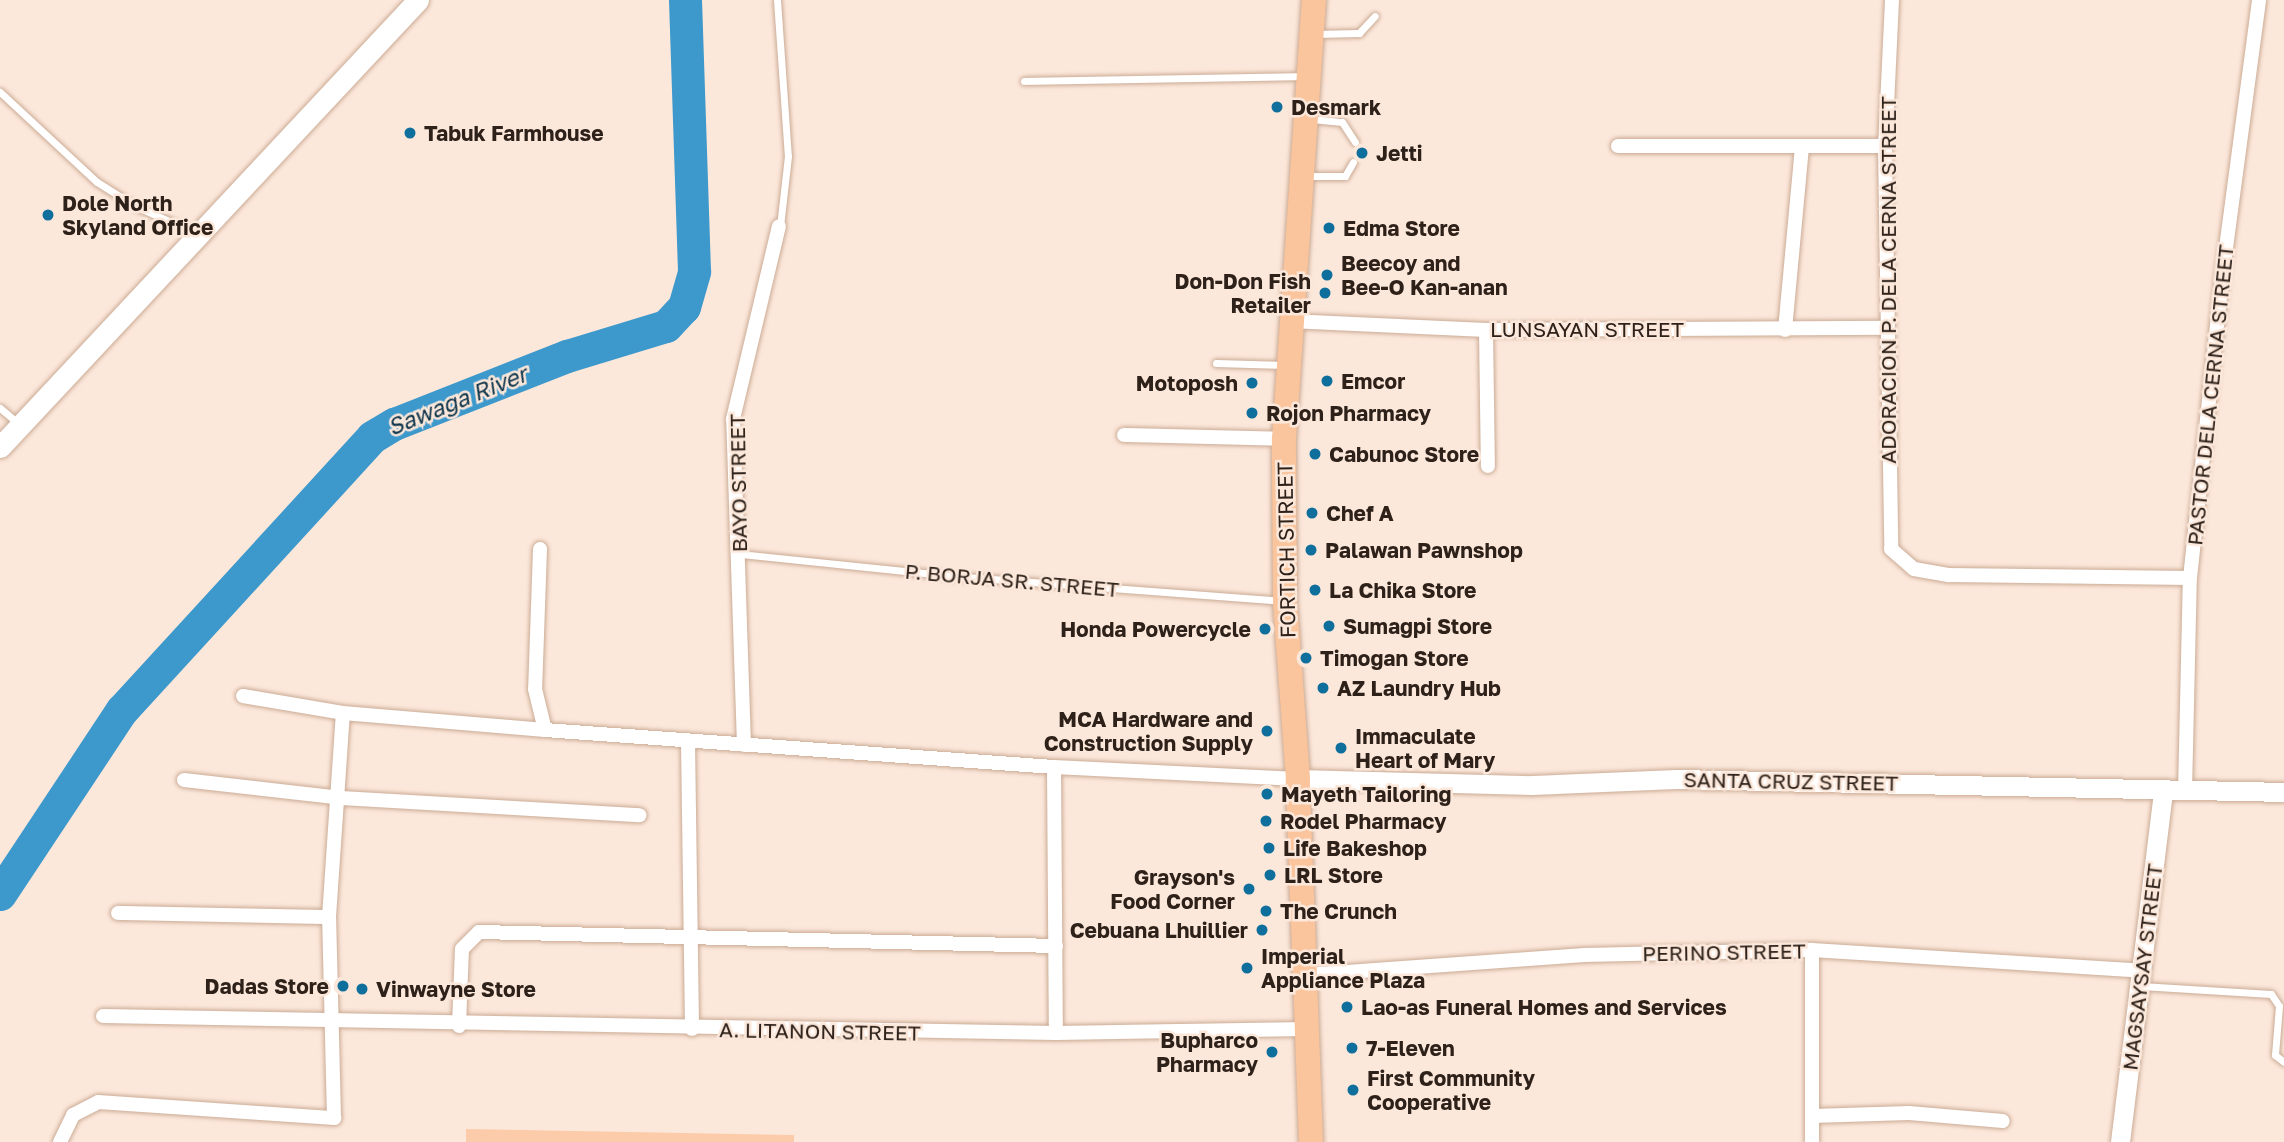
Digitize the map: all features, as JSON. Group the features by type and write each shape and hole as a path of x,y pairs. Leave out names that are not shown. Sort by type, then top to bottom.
{"highway":[{"name":"FORTICH STREET","path":"1311,1142 1297,779 1285,601 1284,439 1289,321 1314,0"}],"main road":[{"path":"0,447 197,233 418,0"}],"street":[{"name":"ADORACION P. DELA CERNA STREET","path":"1892,0 1885,146 1886,328 1889,538 1898,558 1914,569 1949,575 2190,578"},
{"name":"PASTOR DELA CERNA STREET","path":"2185,792 2190,578 2222,278 2259,0"},
{"path":"1618,146 1885,146"},
{"path":"1785,330 1802,147"},
{"name":"BAYO STREET","path":"744,745 740,554 733,419 779,226"},
{"name":"LUNSAYAN STREET","path":"1289,321 1486,330 1886,328"},
{"path":"1486,330 1488,466"},
{"path":"1124,435 1284,439"},
{"path":"540,549 535,689 545,730"},
{"path":"243,696 344,713 545,730 1054,767 1297,779"},
{"path":"60,1142 73,1115 98,1102 334,1118 329,917 341,798 344,713"},
{"path":"688,741 688,936 692,1029"},
{"path":"1054,767 1056,1033"},
{"name":"SANTA CRUZ STREET","path":"1297,779 1532,785 1676,779 2163,792 2284,792"},
{"path":"184,780 341,798 640,815"},
{"name":"MAGSAYSAY STREET","path":"2120,1142 2163,792"},
{"path":"118,913 329,917"},
{"path":"459,1026 462,948 472,935 688,936 1056,946"},
{"path":"1812,950 1812,1142"},
{"name":"PERINO STREET","path":"1305,975 1573,956 1812,950 2141,978"},
{"name":"A. LITANON STREET","path":"103,1016 333,1018 459,1026 1056,1033 1307,1029"},
{"path":"1812,1116 1909,1113 2003,1121"}],"lane":[{"path":"777,0 788,156 779,226"},
{"path":"1311,33 1359,33 1375,16"},
{"path":"1024,81 1307,76"},
{"path":"0,92 97,182 135,206 197,233"},
{"path":"1304,118 1342,122 1355,142"},
{"path":"1299,176 1338,178 1349,172 1353,162"},
{"path":"1216,363 1286,365"},
{"path":"0,408 20,425"},
{"name":"P. BORJA SR. STREET","path":"740,554 952,576 1285,601"},
{"path":"2141,978 2270,994 2279,1006 2275,1055 2284,1062"}],"shaded area":[{"path":"466,1129 794,1135 794,1142 466,1142"}],"waterway":[{"name":"Sawaga River","path":"0,894 122,710 372,437 394,424 567,356 666,326 684,307 694,271 685,0"}],"place":[{"name":"Desmark","path":"1277,107"},
{"name":"Tabuk Farmhouse","path":"410,133"},
{"name":"Jetti","path":"1362,153"},
{"name":"Dole North Skyland Office","path":"48,215"},
{"name":"Edma Store","path":"1329,228"},
{"name":"Beecoy and Bee-O Kan-anan","path":"1327,275"},
{"name":"Don-Don Fish Retailer","path":"1325,293"},
{"name":"Emcor","path":"1327,381"},
{"name":"Motoposh","path":"1252,383"},
{"name":"Rojon Pharmacy","path":"1252,413"},
{"name":"Cabunoc Store","path":"1315,454"},
{"name":"Chef A","path":"1312,513"},
{"name":"Palawan Pawnshop","path":"1311,550"},
{"name":"La Chika Store","path":"1315,590"},
{"name":"Sumagpi Store","path":"1329,626"},
{"name":"Honda Powercycle","path":"1265,629"},
{"name":"Timogan Store","path":"1306,658"},
{"name":"AZ Laundry Hub","path":"1323,688"},
{"name":"MCA Hardware and Construction Supply","path":"1267,731"},
{"name":"Immaculate Heart of Mary","path":"1341,748"},
{"name":"Mayeth Tailoring","path":"1267,794"},
{"name":"Rodel Pharmacy","path":"1266,821"},
{"name":"Life Bakeshop","path":"1269,848"},
{"name":"LRL Store","path":"1270,875"},
{"name":"Grayson's Food Corner","path":"1249,889"},
{"name":"The Crunch","path":"1266,911"},
{"name":"Cebuana Lhuillier","path":"1262,930"},
{"name":"Imperial Appliance Plaza","path":"1247,968"},
{"name":"Dadas Store","path":"343,986"},
{"name":"Vinwayne Store","path":"362,989"},
{"name":"Lao-as Funeral Homes and Services","path":"1347,1007"},
{"name":"7-Eleven","path":"1352,1048"},
{"name":"Bupharco Pharmacy","path":"1272,1052"},
{"name":"First Community Cooperative","path":"1353,1090"}]}
